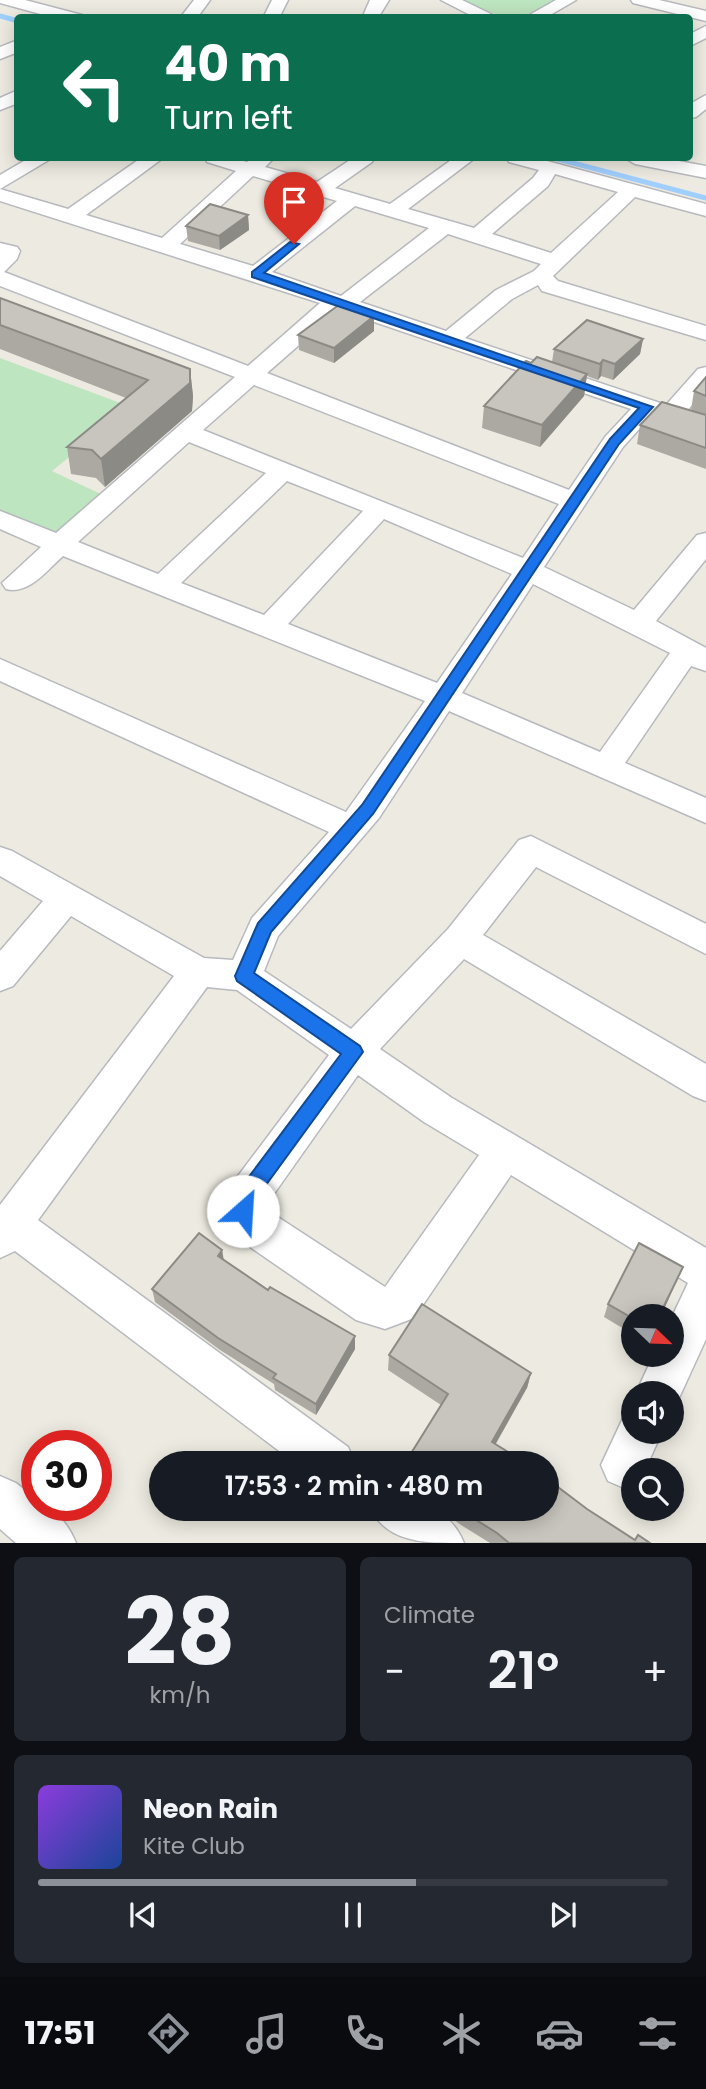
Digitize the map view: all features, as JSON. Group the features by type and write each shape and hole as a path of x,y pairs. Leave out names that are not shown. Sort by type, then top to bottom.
{"street":[{"path":"6,0 60,14"},
{"path":"191,14 202,0"},
{"path":"372,14 377,2 381,0"},
{"path":"449,0 482,14"},
{"path":"540,14 568,0"},
{"path":"639,0 669,3 706,16"},
{"path":"648,14 669,3"},
{"path":"693,112 706,100"},
{"path":"0,183 37,161"},
{"path":"69,218 149,161"},
{"path":"240,161 258,163 320,189 477,236 548,269"},
{"path":"320,189 361,161"},
{"path":"393,211 462,161"},
{"path":"527,161 706,210"},
{"path":"650,161 706,172"},
{"path":"165,247 258,163"},
{"path":"477,236 541,182 550,167"},
{"path":"449,340 509,290 548,269 632,189"},
{"path":"0,195 256,274 706,428"},
{"path":"256,274 352,199"},
{"path":"16,583 251,376 340,303 445,226"},
{"path":"0,249 10,251 10,255 0,267"},
{"path":"548,269 550,286 704,329"},
{"path":"0,278 575,501"},
{"path":"244,976 264,928 368,809 614,442 706,374"},
{"path":"186,432 530,570 697,655 606,767"},
{"path":"162,585 283,471"},
{"path":"270,626 379,509"},
{"path":"0,519 444,697 706,811"},
{"path":"639,624 706,541"},
{"path":"0,668 351,828"},
{"path":"505,1151 398,1303 385,1308 370,1305 251,1224 243,1211 246,1197 353,1052 460,939 531,849 706,940"},
{"path":"0,860 198,972 244,976 438,1110 706,1271"},
{"path":"0,976 66,898"},
{"path":"460,939 706,1084"},
{"path":"198,972 5,1231 315,1451"},
{"path":"664,1381 706,1292"},
{"path":"0,1499 52,1543"},
{"path":"410,1521 440,1543"}],"green space":[{"path":"461,0 558,0 526,14 490,12"},
{"path":"0,358 131,407 52,471 105,496 58,537 0,514"}],"building":[{"path":"210,204 248,215 219,236 186,226"},
{"path":"0,298 190,369 190,383 101,459 92,450 67,447 148,380 0,325"},
{"path":"340,304 374,316 334,348 298,335"},
{"path":"587,320 643,339 615,364 603,360 600,364 554,349"},
{"path":"537,357 587,374 542,425 484,406 526,361 531,363"},
{"path":"706,377 706,396 694,391"},
{"path":"662,402 706,415 706,448 640,425"},
{"path":"199,1233 222,1250 218,1256 268,1290 270,1287 355,1336 316,1404 273,1378 276,1374 218,1338 152,1289"},
{"path":"639,1243 683,1267 665,1304 621,1304 621,1312 608,1304"},
{"path":"422,1304 531,1373 492,1442 507,1451 412,1451 448,1394 389,1355"},
{"path":"559,1488 635,1540 638,1535 650,1543 509,1543 478,1521 559,1521"}],"waterway":[{"path":"0,16 14,20"},
{"path":"565,161 706,198"}],"route":[{"path":"243,1211 246,1197 353,1052 244,976 264,928 368,809 614,442 646,407 256,274 294,244"}]}
